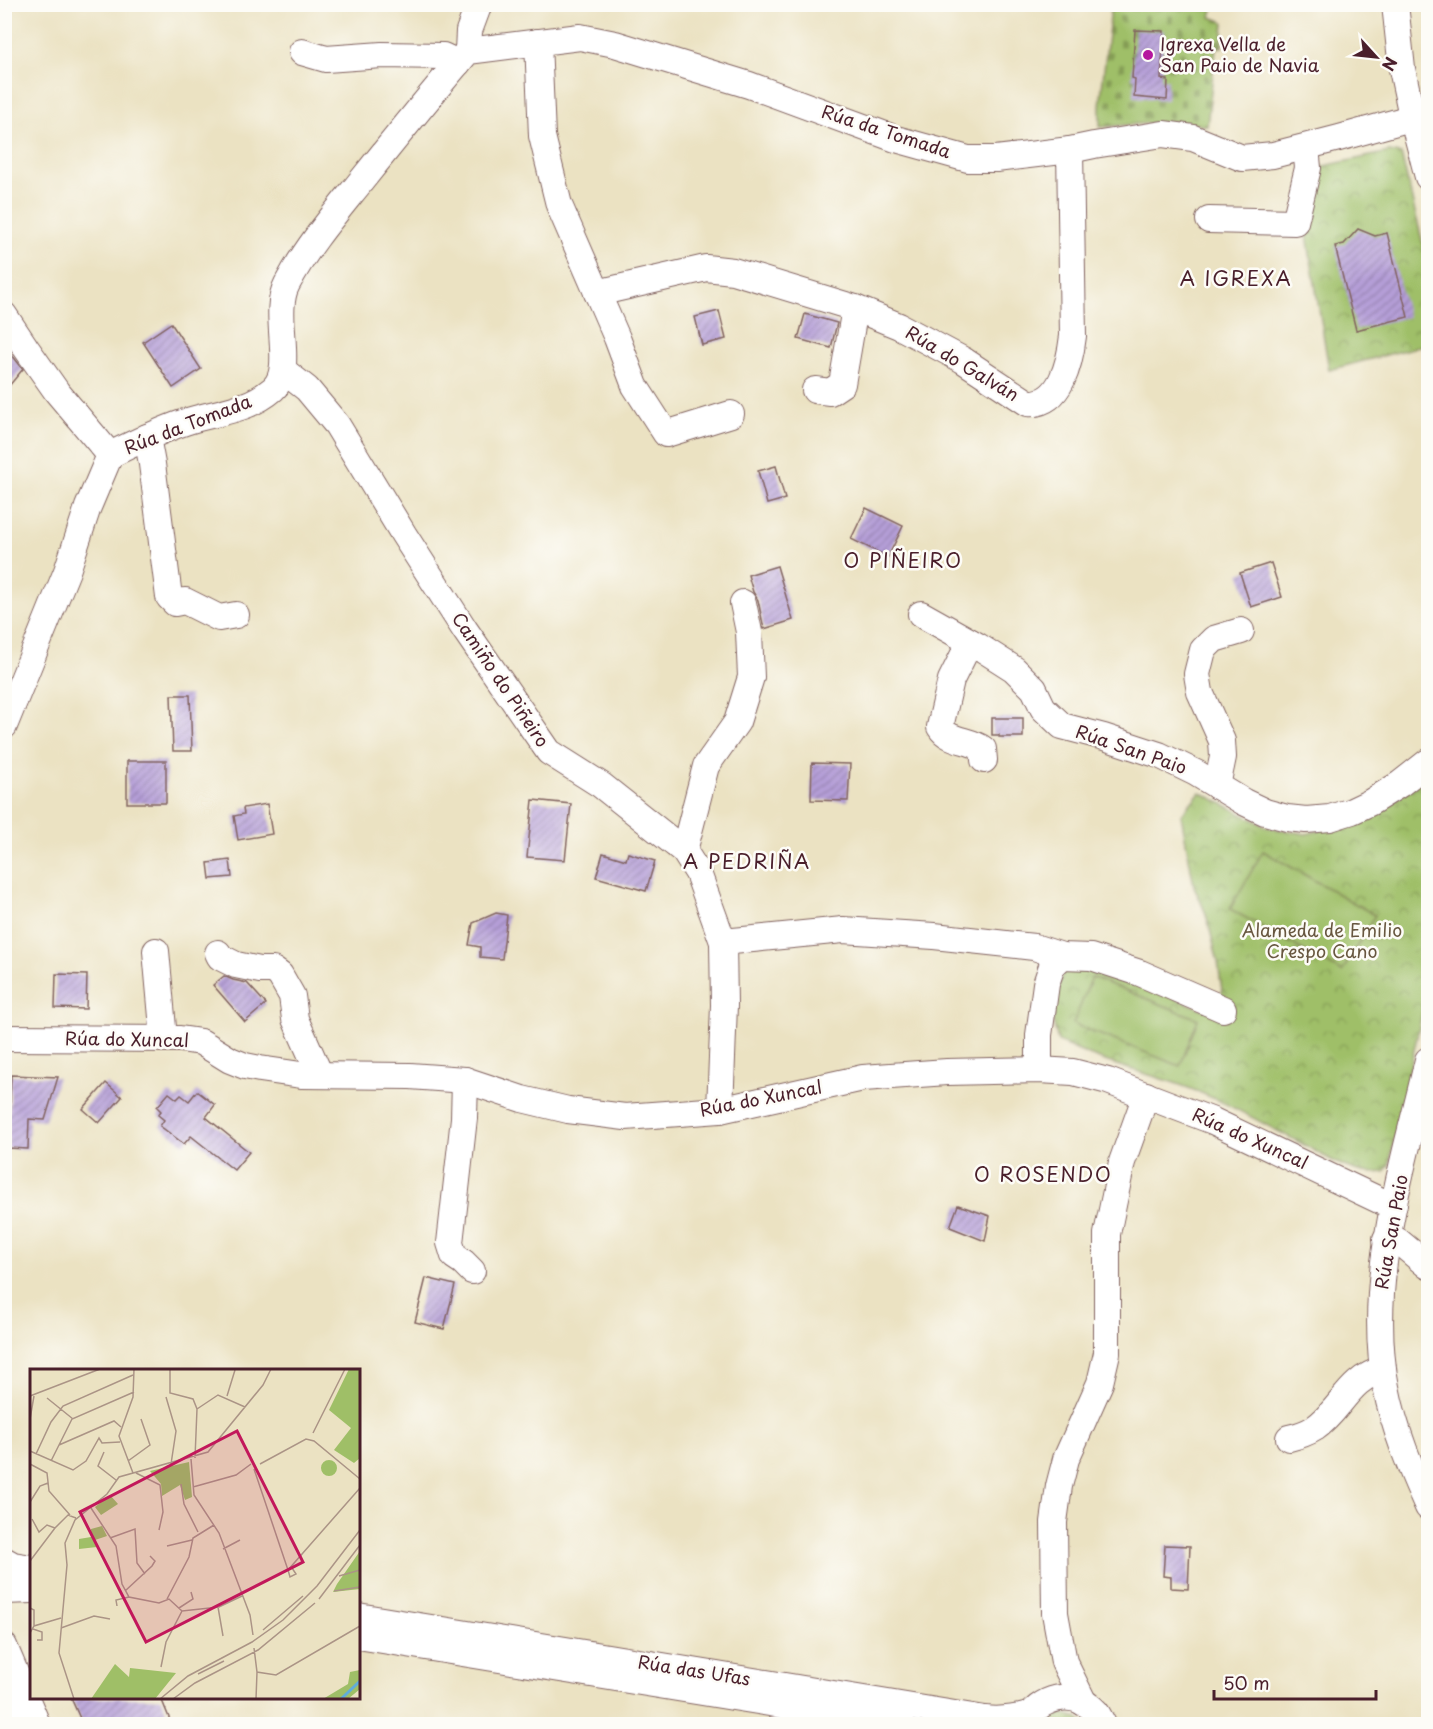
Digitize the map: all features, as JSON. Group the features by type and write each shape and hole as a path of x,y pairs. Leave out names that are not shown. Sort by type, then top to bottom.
{"street":[{"path":"284,371 280,310 285,287 299,263 344,203 463,57 479,4"},
{"path":"1395,4 1402,69 1412,116 1427,164"},
{"name":"Rúa da Tomada","path":"302,52 326,59 382,56 463,57 538,42 580,37 615,44 750,85 896,139 968,159 996,159 1070,150 1164,134 1193,138 1242,158 1272,155 1306,147 1412,116"},
{"path":"538,42 542,136 559,205 635,386 666,434 731,414"},
{"path":"1209,220 1295,222 1308,168 1306,147"},
{"name":"Rúa do Galván","path":"597,293 706,268 733,271 855,308 898,326 943,349 1028,403 1035,404 1053,394 1063,376 1071,353 1073,336 1070,150"},
{"path":"815,390 830,392 842,384 855,308"},
{"path":"4,315 57,392 110,455"},
{"name":"Rúa da Tomada","path":"4,726 67,571 88,507 110,455 186,422 251,404 275,388 284,371"},
{"name":"Camiño do Piñeiro","path":"284,371 307,390 337,425 459,620 549,752 601,785 684,851 698,873 723,942 724,1005 720,1110"},
{"path":"147,437 169,597 175,603 185,601 219,618 236,615"},
{"path":"684,851 706,766 737,722 751,677 749,632 743,603"},
{"name":"Rúa San Paio","path":"921,614 1014,669 1034,689 1043,708 1062,726 1159,755 1265,812 1306,820 1330,818 1371,802 1400,784 1428,762"},
{"path":"1217,786 1223,757 1222,741 1200,692 1197,674 1203,650 1214,639 1242,631"},
{"path":"970,642 951,680 940,727 944,733 976,743 983,749 984,760"},
{"path":"723,942 843,930 934,936 1034,947 1062,956 1091,957 1130,970 1223,1009"},
{"path":"156,951 164,1039"},
{"path":"218,954 236,965 273,970 280,975 292,996 295,1019 320,1075"},
{"path":"1039,1070 1039,1035 1046,984 1052,966 1062,956"},
{"name":"Rúa do Xuncal","path":"4,1038 164,1039 201,1042 230,1060 245,1066 301,1075 410,1076 465,1080 522,1099 568,1110 625,1117 720,1110 862,1078 947,1072 1039,1070 1073,1072 1108,1081 1245,1135 1381,1201 1394,1203"},
{"name":"Rúa San Paio","path":"1428,1060 1386,1239 1380,1294 1383,1370 1390,1406 1428,1508"},
{"path":"465,1080 464,1118 450,1243 454,1256 472,1271"},
{"path":"1103,1725 1096,1712 1084,1703 1064,1662 1055,1604 1054,1522 1059,1486 1066,1459 1100,1383 1107,1353 1107,1234 1122,1162 1146,1095"},
{"path":"1386,1239 1398,1241 1428,1266"},
{"path":"1289,1438 1314,1429 1365,1376 1383,1370"},
{"path":"4,1560 13,1565 30,1568"},
{"path":"4,1591 30,1590"},
{"name":"Rúa das Ufas","path":"360,1616 985,1719 1011,1719 1033,1714 1058,1698 1071,1698 1084,1703"},
{"name":"Rúa das Ufas","path":"360,1636 899,1725"},
{"path":"4,1646 37,1725"},
{"path":"1033,1714 1064,1662"},
{"path":"4,1708 12,1725"}],"green space":[{"path":"1199,4 1213,8 1211,17 1224,22 1222,47 1216,47 1207,126 1178,121 1100,127 1100,106 1111,8 1098,5"},
{"path":"1389,152 1401,154 1428,265 1428,344 1329,370 1306,229 1314,168"},
{"name":"Alameda de Emilio Crespo Cano","path":"1422,780 1428,781 1428,986 1389,1165 1384,1172 1361,1171 1340,1164 1213,1098 1104,1061 1058,1041 1053,1021 1056,994 1062,974 1073,964 1089,965 1218,1015 1222,991 1218,962 1206,914 1194,886 1181,815 1200,792 1267,827 1306,834 1373,817"},
{"path":"1263,851 1375,915 1342,972 1230,909"},
{"path":"1092,977 1198,1019 1180,1066 1073,1024"},
{"path":"1066,1714 1077,1718 1084,1724 1042,1724 1055,1715"}],"building":[{"name":"Igrexa Vella de San Paio de Navia","path":"1135,30 1164,31 1161,79 1168,80 1167,100 1134,97 1135,79 1132,78"},
{"path":"1358,229 1375,236 1387,233 1408,317 1356,330 1335,246 1344,244"},
{"path":"719,311 726,339 702,345 695,317"},
{"path":"805,314 837,323 831,348 798,339"},
{"path":"171,323 201,369 173,388 143,342"},
{"path":"4,345 23,369 4,392"},
{"path":"776,466 785,499 767,504 758,471"},
{"path":"866,508 903,526 888,557 851,539"},
{"path":"1271,563 1282,597 1251,607 1240,573"},
{"path":"777,566 793,620 764,629 758,600 748,575"},
{"path":"171,695 190,695 192,751 173,751"},
{"path":"992,718 1023,718 1023,737 992,735"},
{"path":"127,761 166,761 166,803 127,803"},
{"path":"812,763 850,764 848,801 811,800"},
{"path":"533,800 571,804 565,860 527,857"},
{"path":"267,804 272,834 238,840 234,816 244,814 243,808"},
{"path":"603,853 626,860 628,853 655,861 646,891 596,877"},
{"path":"230,860 232,877 210,879 208,863"},
{"path":"496,913 507,915 502,959 480,957 480,947 469,945 473,923"},
{"path":"56,974 87,975 86,1009 55,1008"},
{"path":"224,976 247,983 266,1004 245,1022 213,985"},
{"path":"11,1075 58,1077 45,1120 29,1119 28,1149 8,1148"},
{"path":"106,1083 122,1097 99,1123 83,1109"},
{"path":"197,1091 215,1105 206,1117 249,1152 234,1170 191,1136 184,1144 160,1126 164,1120 158,1115 161,1111 157,1107 169,1093 177,1099 181,1095 189,1101"},
{"path":"958,1205 990,1216 985,1241 950,1227"},
{"path":"426,1278 455,1285 444,1329 415,1322"},
{"path":"1165,1545 1190,1546 1188,1589 1171,1588 1171,1577 1163,1576"},
{"path":"71,1699 161,1699 172,1725 83,1725"}],"place":[{"name":"Igrexa Vella de San Paio de Navia","path":"1148,55"}],"district":[{"name":"A IGREXA","path":"1236,279"},
{"name":"O PIÑEIRO","path":"903,561"},
{"name":"A PEDRIÑA","path":"747,862"},
{"name":"O ROSENDO","path":"1043,1175"}]}
